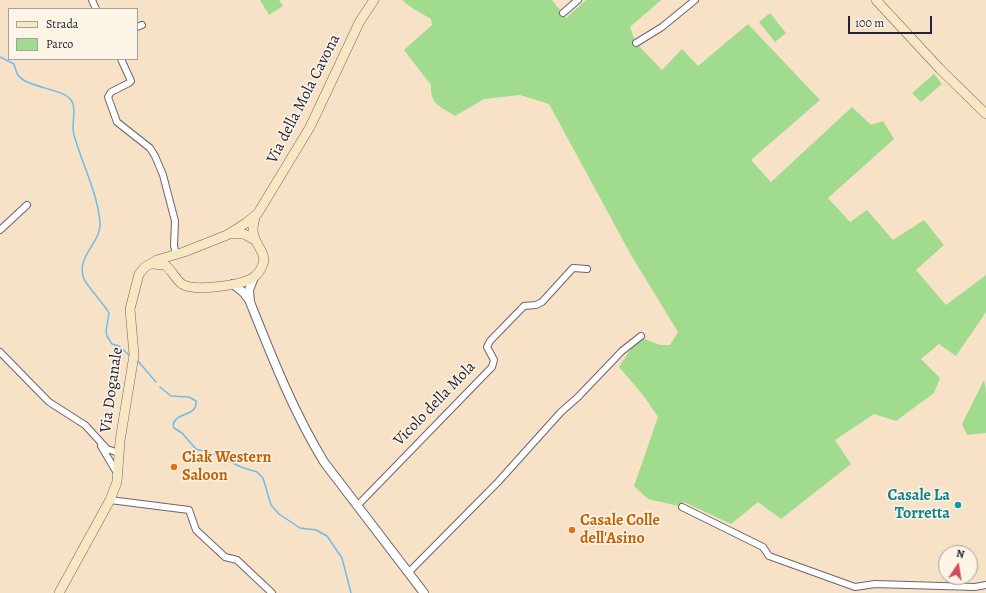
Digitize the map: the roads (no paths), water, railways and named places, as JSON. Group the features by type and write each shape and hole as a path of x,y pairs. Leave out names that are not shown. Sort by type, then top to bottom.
{"main road":[{"name":"Via della Mola Cavona","path":"148,264 227,235 256,215 310,127 360,21 374,0"},
{"path":"876,0 940,69 986,114"},
{"path":"148,264 165,265 181,283 193,287 233,284 254,277 259,271 263,261 260,248 255,240 252,229 256,215"},
{"path":"227,235 244,234 255,240"},
{"path":"174,275 172,268 174,260 180,253"},
{"name":"Via Doganale","path":"59,593 110,500 118,474 119,453 134,355 130,321 131,303 139,274 148,264"}],"street":[{"path":"563,13 578,0"},
{"path":"636,43 660,29 695,0"},
{"path":"122,60 131,81 111,92 108,97 117,122 150,148 155,156 163,175 175,221 174,246 180,253"},
{"path":"0,230 27,205"},
{"name":"Vicolo della Mola","path":"357,506 492,367 494,360 487,347 495,336 524,306 536,305 542,302 574,268 587,269"},
{"path":"250,302 249,290 254,277"},
{"path":"233,284 244,293 250,302 280,379 310,439 324,462 424,593"},
{"path":"408,573 498,482 561,412 578,397 622,351 642,336"},
{"path":"0,352 49,402 82,423 107,449 119,453"},
{"path":"96,438 118,474"},
{"path":"110,500 189,510 196,530 225,557 237,560 272,593"},
{"path":"682,507 763,547 769,556 855,586 875,584 975,587 986,585"}],"waterway":[{"path":"0,57 14,64 18,75 23,80 64,94 70,98 73,104 74,135 93,188 100,222 100,230 86,256 82,271 88,286 109,313 106,331 107,336 112,344 119,346 130,356"},
{"path":"138,361 156,382"},
{"path":"160,387 171,396 189,397 196,401 194,410 178,418 173,425 174,428 182,433 196,449 214,454 241,467 257,472 263,478 271,505 279,514 300,528 316,530 327,536 342,558 351,593"}],"place":[{"name":"Ciak Western Saloon","path":"174,467"},
{"name":"Casale La Torretta","path":"958,505"},
{"name":"Casale Colle dell'Asino","path":"572,530"}]}
